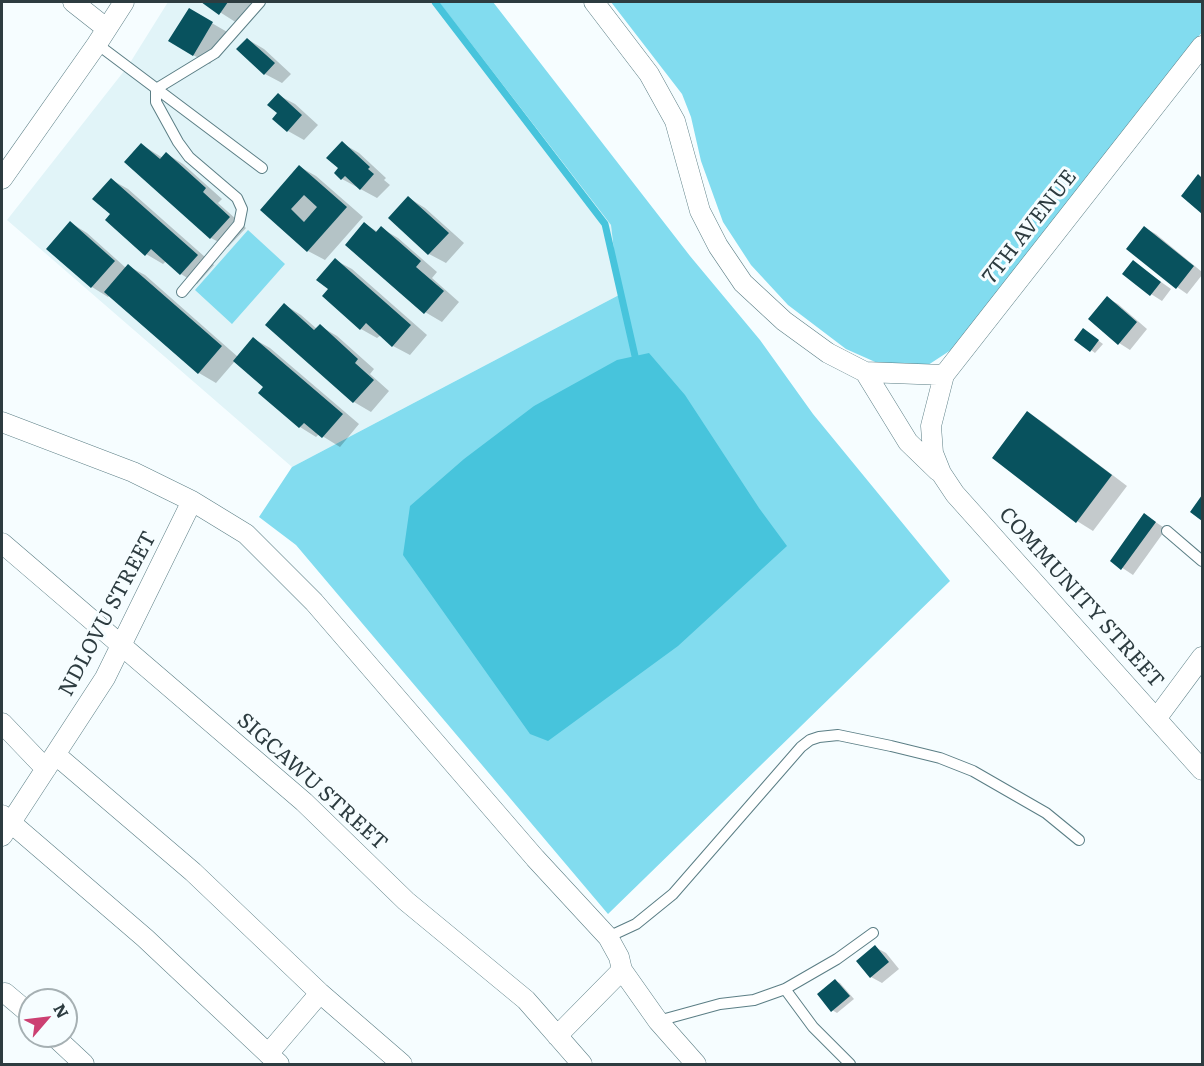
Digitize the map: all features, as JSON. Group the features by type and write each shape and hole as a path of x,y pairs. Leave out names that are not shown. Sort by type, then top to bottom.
{"street":[{"path":"73,2 102,36"},
{"path":"2,179 8,156 102,36 124,2"},
{"path":"594,2 649,74 675,121 700,211 718,246 743,284 765,306 828,353 865,372 944,375"},
{"name":"7TH AVENUE","path":"933,453 931,426 944,375 1203,46"},
{"path":"865,372 908,442 940,473"},
{"path":"2,422 134,472 192,501 246,534 314,602 535,858 608,937 619,957 622,970 658,1021 696,1065"},
{"name":"COMMUNITY STREET","path":"933,453 940,473 955,494 1203,770"},
{"name":"NDLOVU STREET","path":"4,824 51,762 105,678 192,501"},
{"name":"SIGCAWU STREET","path":"2,543 304,802 406,902 526,1000 582,1065"},
{"path":"1156,718 1203,657"},
{"path":"2,723 193,872 320,993 401,1064"},
{"path":"4,824 145,938 273,1059 320,993"},
{"path":"557,1036 622,970"},
{"path":"5,993 18,1004"},
{"path":"66,1048 84,1065"}],"lane":[{"path":"156,88 215,53 260,2"},
{"path":"102,36 156,88 262,168"},
{"path":"156,88 156,102 178,142 189,157 237,198 242,209 239,224 182,292"},
{"path":"1167,531 1203,561"},
{"path":"608,937 636,924 673,894 801,747 819,737 838,735 940,758 972,771 1046,813 1079,840"},
{"path":"658,1021 720,1004 754,1000 785,989 837,959 873,933"},
{"path":"785,989 813,1027 850,1065"}],"shaded area":[{"path":"168,2 439,2 611,225 619,295 292,467 7,220 128,66"},
{"path":"439,2 493,2 690,256 760,340 813,414 950,581 608,914 296,545 259,517 292,467 619,295 611,225"},
{"path":"611,2 1202,2 1202,32 1048,237 954,348 925,367 891,369 846,349 788,305 751,265 723,222 701,161 691,117 682,94"},
{"path":"248,230 285,264 232,324 195,290"},
{"path":"649,353 685,395 759,508 787,546 678,646 548,741 530,734 403,555 410,506 464,459 534,406 617,360"}],"building":[{"path":"201,2 228,2 219,15"},
{"path":"189,8 213,22 193,56 168,41"},
{"path":"247,38 275,63 264,75 236,49"},
{"path":"278,93 302,115 287,132 272,119 277,113 267,105"},
{"path":"342,141 370,167 368,169 374,174 360,190 345,176 341,180 334,173 338,168 326,158"},
{"path":"141,143 160,159 166,152 206,188 203,192 230,217 210,239 124,162"},
{"path":"299,165 347,207 307,252 260,210","holes":["304,195 317,207 304,222 291,209"]},
{"path":"1198,174 1202,178 1202,214 1181,196"},
{"path":"111,178 198,255 180,275 151,249 145,256 105,220 110,214 92,199"},
{"path":"408,196 449,233 428,255 388,218"},
{"path":"70,221 115,261 91,288 46,249"},
{"path":"364,222 376,232 381,226 421,261 416,267 444,291 424,314 345,245"},
{"path":"1144,226 1194,266 1176,289 1126,249"},
{"path":"335,258 411,325 392,347 366,323 360,330 322,296 328,289 316,280"},
{"path":"1133,260 1161,282 1150,296 1122,274"},
{"path":"128,264 222,346 198,374 104,292"},
{"path":"1107,296 1137,322 1118,345 1088,319"},
{"path":"284,303 314,330 320,324 358,359 355,363 374,380 353,403 265,325"},
{"path":"1083,328 1099,340 1090,352 1074,340"},
{"path":"253,337 343,414 322,438 304,423 299,428 258,393 263,387 233,361"},
{"path":"1027,411 1112,475 1076,523 992,458"},
{"path":"1202,495 1202,521 1190,512"},
{"path":"1144,513 1156,522 1121,570 1110,561"},
{"path":"875,945 889,962 870,978 856,961"},
{"path":"835,979 850,996 831,1012 817,994"}],"waterway":[{"path":"435,2 605,224 635,356"}]}
